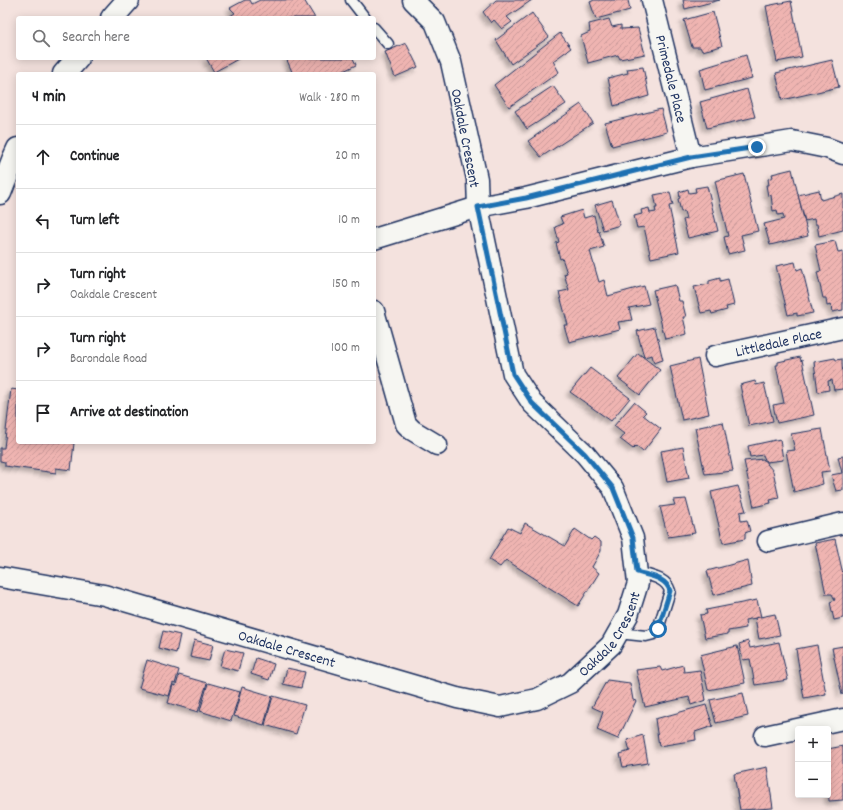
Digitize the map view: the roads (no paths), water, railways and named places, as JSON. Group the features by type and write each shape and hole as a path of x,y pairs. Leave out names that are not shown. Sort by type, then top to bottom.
{"street":[{"path":"114,16 128,0"},
{"name":"Oakdale Crescent","path":"0,577 104,595 457,698 500,707 537,698 570,683 611,645 628,615 638,583 633,538 613,488 585,454 532,403 513,374 478,207 477,179 451,62 435,22 413,0"},
{"name":"Primedale Place","path":"652,0 691,157"},
{"path":"66,72 76,60"},
{"path":"376,238 478,207 526,198 691,157 792,141 827,148 843,154"},
{"path":"0,193 16,153"},
{"path":"376,317 406,424 412,430 437,445"},
{"name":"Littledale Place","path":"714,356 843,328"},
{"path":"768,541 843,523"},
{"path":"765,736 843,719"}],"lane":[{"path":"351,0 363,16"},
{"path":"376,30 388,44"},
{"path":"618,633 646,636 654,634 658,629 670,591 668,585 662,580 637,572"}]}
